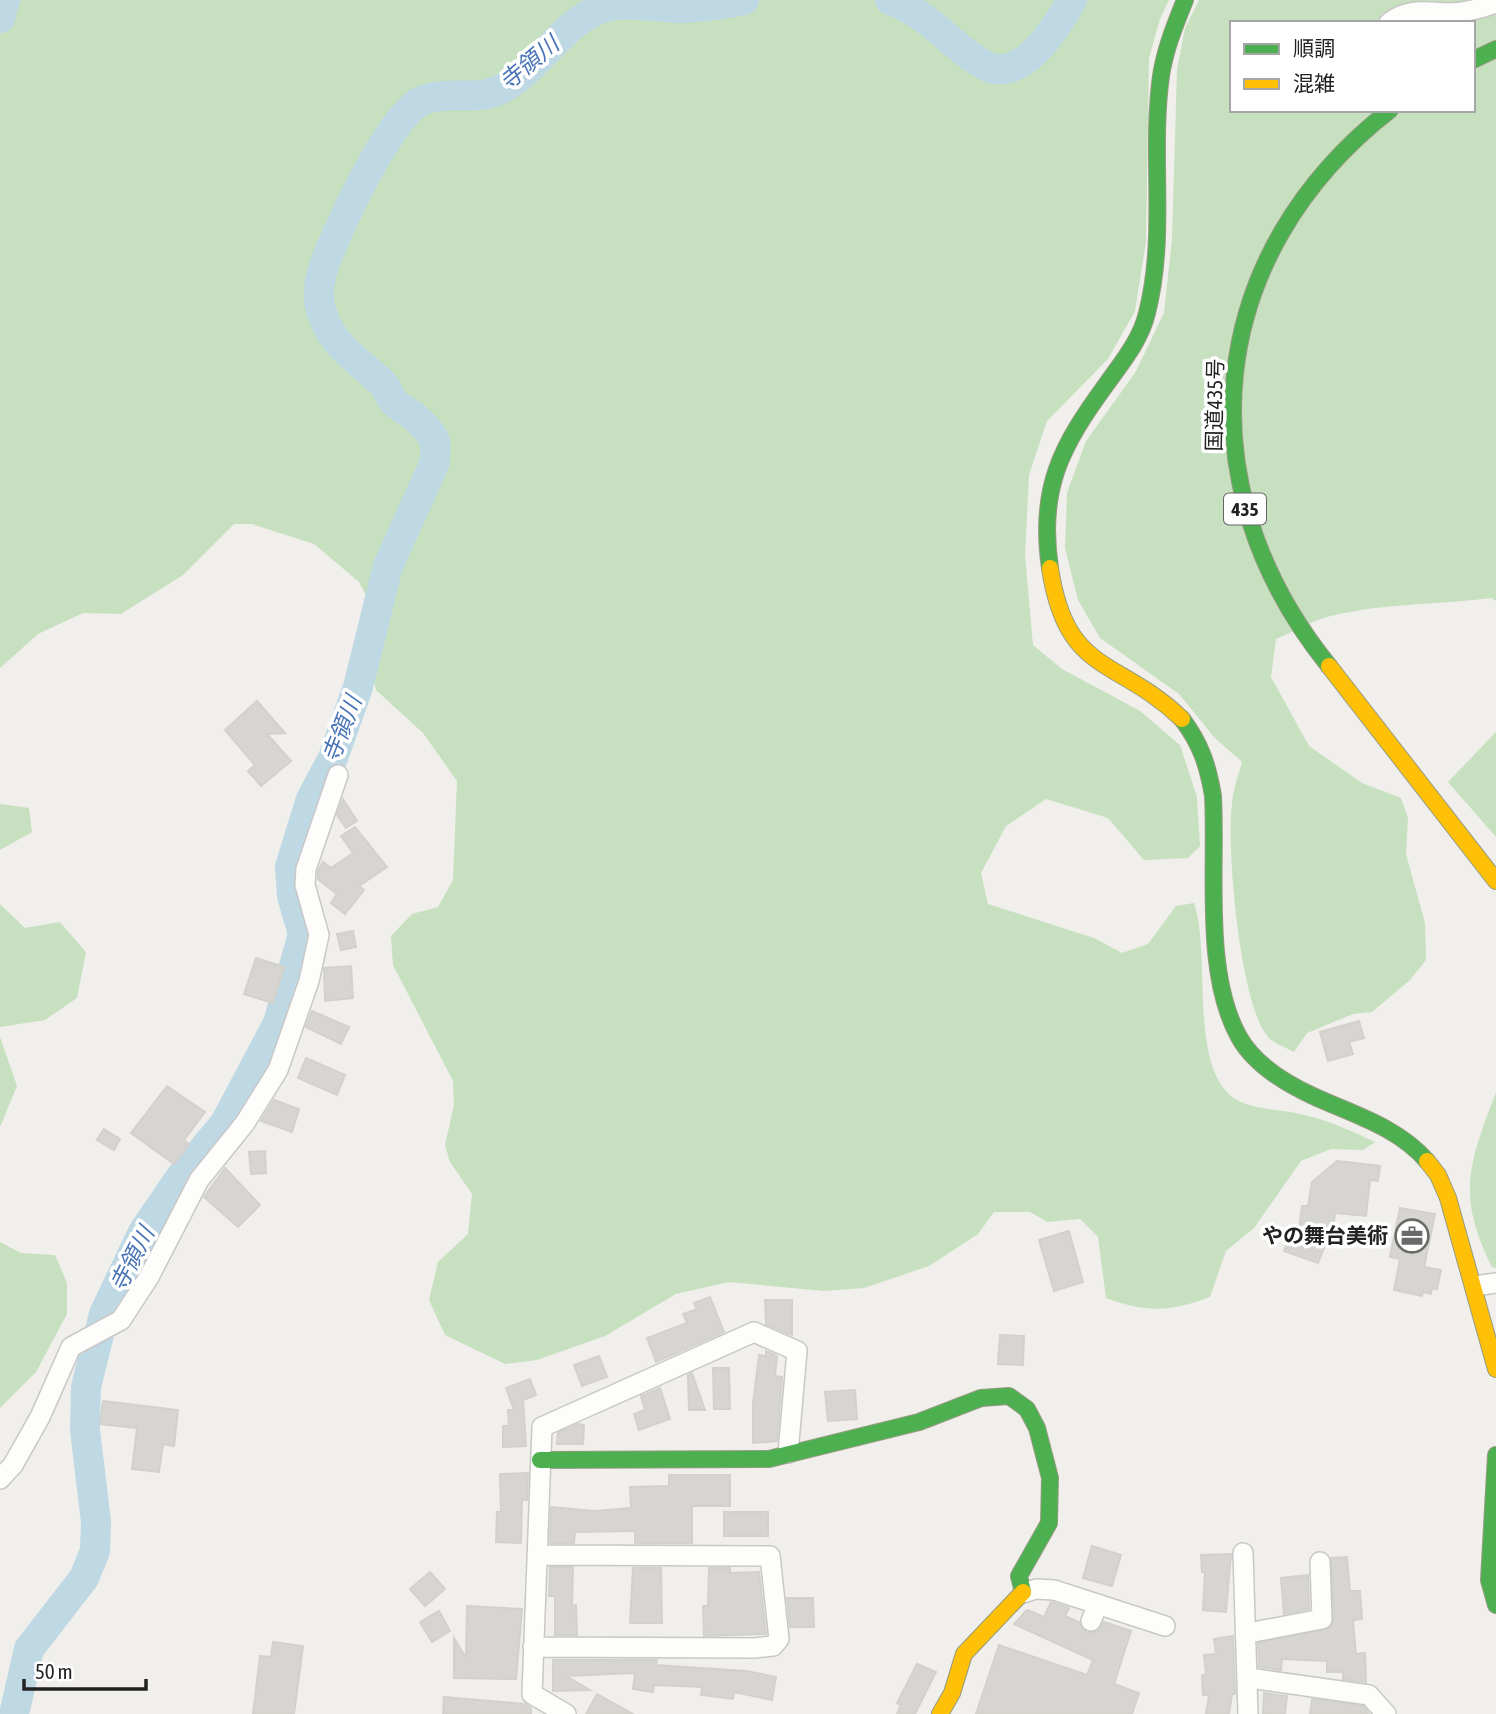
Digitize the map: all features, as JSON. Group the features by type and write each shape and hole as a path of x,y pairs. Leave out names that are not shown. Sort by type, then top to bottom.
{"main road":[{"path":"1185,0 1165,51 1160,84 1158,247 1148,313 1139,337 1059,457 1048,501 1048,542 1054,594 1065,625 1078,644 1166,704 1189,725 1201,745 1209,768 1213,811 1220,971 1227,1007 1237,1036 1257,1063 1282,1081 1391,1132 1436,1171 1448,1198 1475,1286 1496,1370"},
{"path":"1475,59 1496,49"},
{"name":"国道435号","path":"1387,112 1352,138 1325,166 1303,193 1278,234 1255,284 1237,346 1233,446 1240,493 1253,537 1289,612 1496,881"},
{"path":"540,1460 769,1459 919,1422 981,1398 1009,1396 1027,1409 1037,1428 1050,1478 1049,1523 1019,1576 1023,1593 1005,1607 964,1654 952,1693 940,1714"},
{"path":"1496,1455 1489,1580 1496,1605"}],"street":[{"path":"1392,21 1401,14 1420,10 1448,13 1478,10 1496,3"},
{"path":"0,1479 13,1465 40,1417 71,1347 121,1320 149,1277 199,1180 245,1124 278,1070 309,981 317,946 319,935 305,885 306,869 338,775"},
{"path":"1475,1286 1496,1283"},
{"path":"566,1714 532,1694 542,1427 754,1332 797,1351 788,1453"},
{"path":"1243,1553 1248,1633 1248,1714"},
{"path":"533,1647 754,1648 773,1646 779,1639 770,1556 538,1555"},
{"path":"1248,1633 1322,1619 1320,1562"},
{"path":"1023,1593 1036,1589 1054,1590 1095,1613 1165,1626"},
{"path":"1249,1678 1369,1695 1386,1714"}],"green space":[{"path":"0,0 1169,0 1160,19 1149,58 1146,241 1135,311 1108,359 1047,421 1029,475 1025,555 1033,645 1062,669 1140,711 1180,745 1197,797 1200,846 1188,858 1144,860 1108,818 1046,799 1006,826 981,873 988,904 1094,938 1122,953 1148,944 1176,906 1194,903 1199,925 1206,1038 1212,1064 1222,1085 1237,1100 1244,1103 1314,1117 1375,1142 1363,1150 1331,1149 1301,1161 1254,1228 1226,1251 1210,1297 1182,1306 1146,1308 1106,1298 1098,1237 1080,1219 1047,1222 1030,1212 994,1212 978,1234 929,1266 864,1288 824,1291 729,1282 676,1294 605,1336 537,1360 505,1364 445,1335 429,1300 438,1262 468,1234 472,1194 450,1162 445,1145 454,1105 453,1081 393,965 391,936 412,914 438,907 453,880 457,781 423,733 376,690 370,667 379,620 359,582 314,544 252,524 234,524 183,575 121,614 83,613 38,634 0,668"},
{"path":"1199,0 1496,0 1496,601 1491,598 1347,612 1321,619 1276,639 1271,677 1309,746 1362,783 1401,798 1408,818 1406,854 1425,923 1426,960 1410,980 1372,1012 1353,1014 1307,1033 1294,1052 1270,1039 1260,1023 1243,963 1231,855 1233,794 1242,762 1214,737 1179,694 1100,638 1078,600 1065,548 1067,493 1086,441 1135,373 1164,313 1172,239 1177,70 1185,28"},
{"path":"1496,732 1496,837 1448,782"},
{"path":"0,804 29,808 32,832 0,850"},
{"path":"0,904 25,928 60,922 86,952 77,998 45,1020 0,1027"},
{"path":"0,1037 17,1086 0,1127"},
{"path":"1496,1092 1496,1268 1492,1267 1474,1219 1470,1180 1473,1160"},
{"path":"0,1242 21,1253 55,1255 67,1283 67,1314 36,1372 0,1408"}],"building":[{"path":"257,701 285,733 267,734 291,761 261,786 248,771 255,765 225,730"},
{"path":"343,799 357,821 346,828 337,815"},
{"path":"355,827 387,867 359,886 364,890 345,914 331,903 337,894 318,879 318,871 323,862 331,868 353,853 341,836"},
{"path":"353,931 356,947 341,950 337,934"},
{"path":"256,958 284,967 273,1003 244,994"},
{"path":"351,966 353,998 325,1001 324,968"},
{"path":"312,1011 349,1027 341,1044 306,1027"},
{"path":"1359,1021 1364,1038 1349,1042 1353,1054 1328,1061 1320,1032"},
{"path":"306,1058 345,1075 337,1095 298,1078"},
{"path":"167,1086 205,1112 184,1140 189,1144 174,1164 131,1133"},
{"path":"274,1100 299,1109 292,1132 261,1121"},
{"path":"104,1129 120,1139 114,1150 97,1140"},
{"path":"265,1151 266,1173 251,1174 249,1152"},
{"path":"1337,1161 1380,1166 1378,1181 1370,1180 1366,1216 1335,1213 1332,1238 1328,1238 1318,1263 1284,1251 1290,1236 1298,1239 1302,1206 1308,1206 1312,1182"},
{"path":"225,1168 260,1205 238,1227 204,1197"},
{"name":"やの舞台美術","path":"1400,1208 1435,1214 1424,1267 1441,1270 1437,1289 1432,1288 1431,1294 1423,1292 1422,1296 1394,1290 1400,1259 1390,1257"},
{"path":"1069,1231 1083,1282 1054,1291 1039,1240"},
{"path":"710,1297 724,1332 656,1362 647,1338 687,1323 683,1314 697,1309 694,1303"},
{"path":"765,1300 792,1300 792,1335 766,1324"},
{"path":"1000,1335 1024,1336 1023,1365 998,1364"},
{"path":"766,1351 777,1356 775,1376 782,1377 777,1441 753,1443 753,1404 759,1355 766,1356"},
{"path":"599,1356 607,1377 582,1386 574,1365"},
{"path":"713,1368 729,1368 730,1409 714,1409"},
{"path":"692,1373 705,1410 689,1410 688,1375"},
{"path":"530,1379 536,1395 523,1400 526,1446 503,1447 503,1426 509,1426 508,1410 514,1410 506,1388"},
{"path":"660,1388 670,1419 639,1430 634,1414 645,1410 641,1396"},
{"path":"855,1390 857,1419 828,1421 825,1392"},
{"path":"103,1401 178,1410 174,1446 163,1444 159,1472 132,1469 137,1428 100,1424"},
{"path":"578,1424 584,1425 583,1444 557,1444 558,1433"},
{"path":"528,1473 527,1500 522,1500 521,1543 496,1542 497,1512 501,1512 500,1474"},
{"path":"669,1475 730,1475 730,1506 692,1506 692,1543 635,1543 635,1531 575,1532 574,1543 550,1543 551,1507 595,1511 631,1508 630,1487 669,1486"},
{"path":"724,1512 768,1512 768,1536 724,1536"},
{"path":"1092,1546 1121,1555 1112,1586 1083,1578"},
{"path":"1231,1554 1226,1612 1203,1610 1205,1572 1202,1572 1201,1555"},
{"path":"1347,1557 1350,1591 1360,1591 1362,1619 1353,1620 1356,1654 1365,1653 1366,1682 1343,1679 1343,1672 1327,1672 1327,1661 1282,1659 1281,1670 1259,1667 1258,1643 1330,1628 1334,1619 1331,1558"},
{"path":"550,1567 573,1567 572,1606 576,1605 577,1635 555,1635 555,1596 549,1596"},
{"path":"633,1568 661,1568 662,1623 630,1623"},
{"path":"709,1568 730,1568 730,1573 759,1572 766,1634 704,1636 703,1606 708,1606"},
{"path":"430,1572 445,1589 425,1606 410,1589"},
{"path":"1308,1575 1309,1609 1284,1614 1281,1578"},
{"path":"787,1598 813,1598 814,1627 790,1627"},
{"path":"1051,1602 1069,1608 1065,1616 1079,1622 1087,1633 1098,1631 1104,1622 1131,1631 1114,1684 1139,1693 1132,1714 976,1714 999,1645 1087,1675 1093,1660 1014,1624 1027,1610 1044,1617"},
{"path":"467,1606 522,1609 516,1679 454,1678 454,1638 466,1658"},
{"path":"439,1611 450,1631 432,1642 420,1622"},
{"path":"1233,1636 1235,1694 1232,1694 1229,1714 1206,1714 1209,1695 1203,1695 1202,1675 1206,1675 1204,1655 1216,1654 1214,1639"},
{"path":"273,1642 303,1646 294,1714 253,1714 260,1656 271,1657"},
{"path":"553,1660 657,1660 656,1665 746,1671 776,1677 772,1700 734,1692 733,1699 701,1695 702,1687 654,1685 653,1692 633,1689 635,1673 566,1676 590,1690 553,1691"},
{"path":"917,1664 936,1672 915,1714 897,1714 901,1705 897,1703"},
{"path":"1264,1693 1287,1696 1285,1714 1263,1714"},
{"path":"597,1694 633,1714 586,1714"},
{"path":"444,1697 525,1704 531,1708 531,1714 443,1714"},
{"path":"1312,1699 1363,1706 1369,1714 1310,1714"}],"waterway":[{"path":"0,18 5,0"},
{"name":"寺領川","path":"14,1714 29,1649 84,1578 95,1551 96,1522 85,1430 86,1387 104,1314 143,1232 182,1175 225,1123 278,1023 303,934 292,896 290,867 311,799 333,758 358,687 388,566 435,462 435,440 427,430 415,417 398,406 384,385 333,337 321,310 319,293 321,275 329,252 379,152 408,111 421,101 442,96 483,95 503,88 528,69 575,24 602,8 631,4 689,8 744,0"},
{"name":"寺領川","path":"890,0 918,14 984,65 998,69 1024,61 1036,50 1072,0"}],"traffic: fast":[{"path":"1050,568 1048,514 1057,468 1078,426 1136,341 1147,313 1156,254 1157,135 1161,76 1185,0"},
{"path":"1475,59 1496,49"},
{"path":"1329,666 1282,596 1250,523 1235,448 1235,374 1251,301 1282,232 1328,168 1388,112"},
{"path":"1182,719 1203,756 1213,796 1216,952 1220,983 1239,1037 1253,1056 1281,1079 1388,1130 1427,1161"},
{"path":"540,1460 769,1459 919,1422 981,1398 1009,1396 1027,1409 1037,1428 1050,1478 1049,1523 1019,1576 1023,1592"},
{"path":"1496,1455 1489,1580 1496,1605"}],"traffic: slow":[{"path":"1050,568 1058,603 1068,628 1082,647 1098,661 1159,699 1182,719"},
{"path":"1329,666 1496,881"},
{"path":"1427,1161 1438,1175 1448,1198 1496,1369"},
{"path":"940,1714 952,1693 964,1654 1023,1592"}],"place":[{"name":"やの舞台美術","path":"1412,1236"}]}
